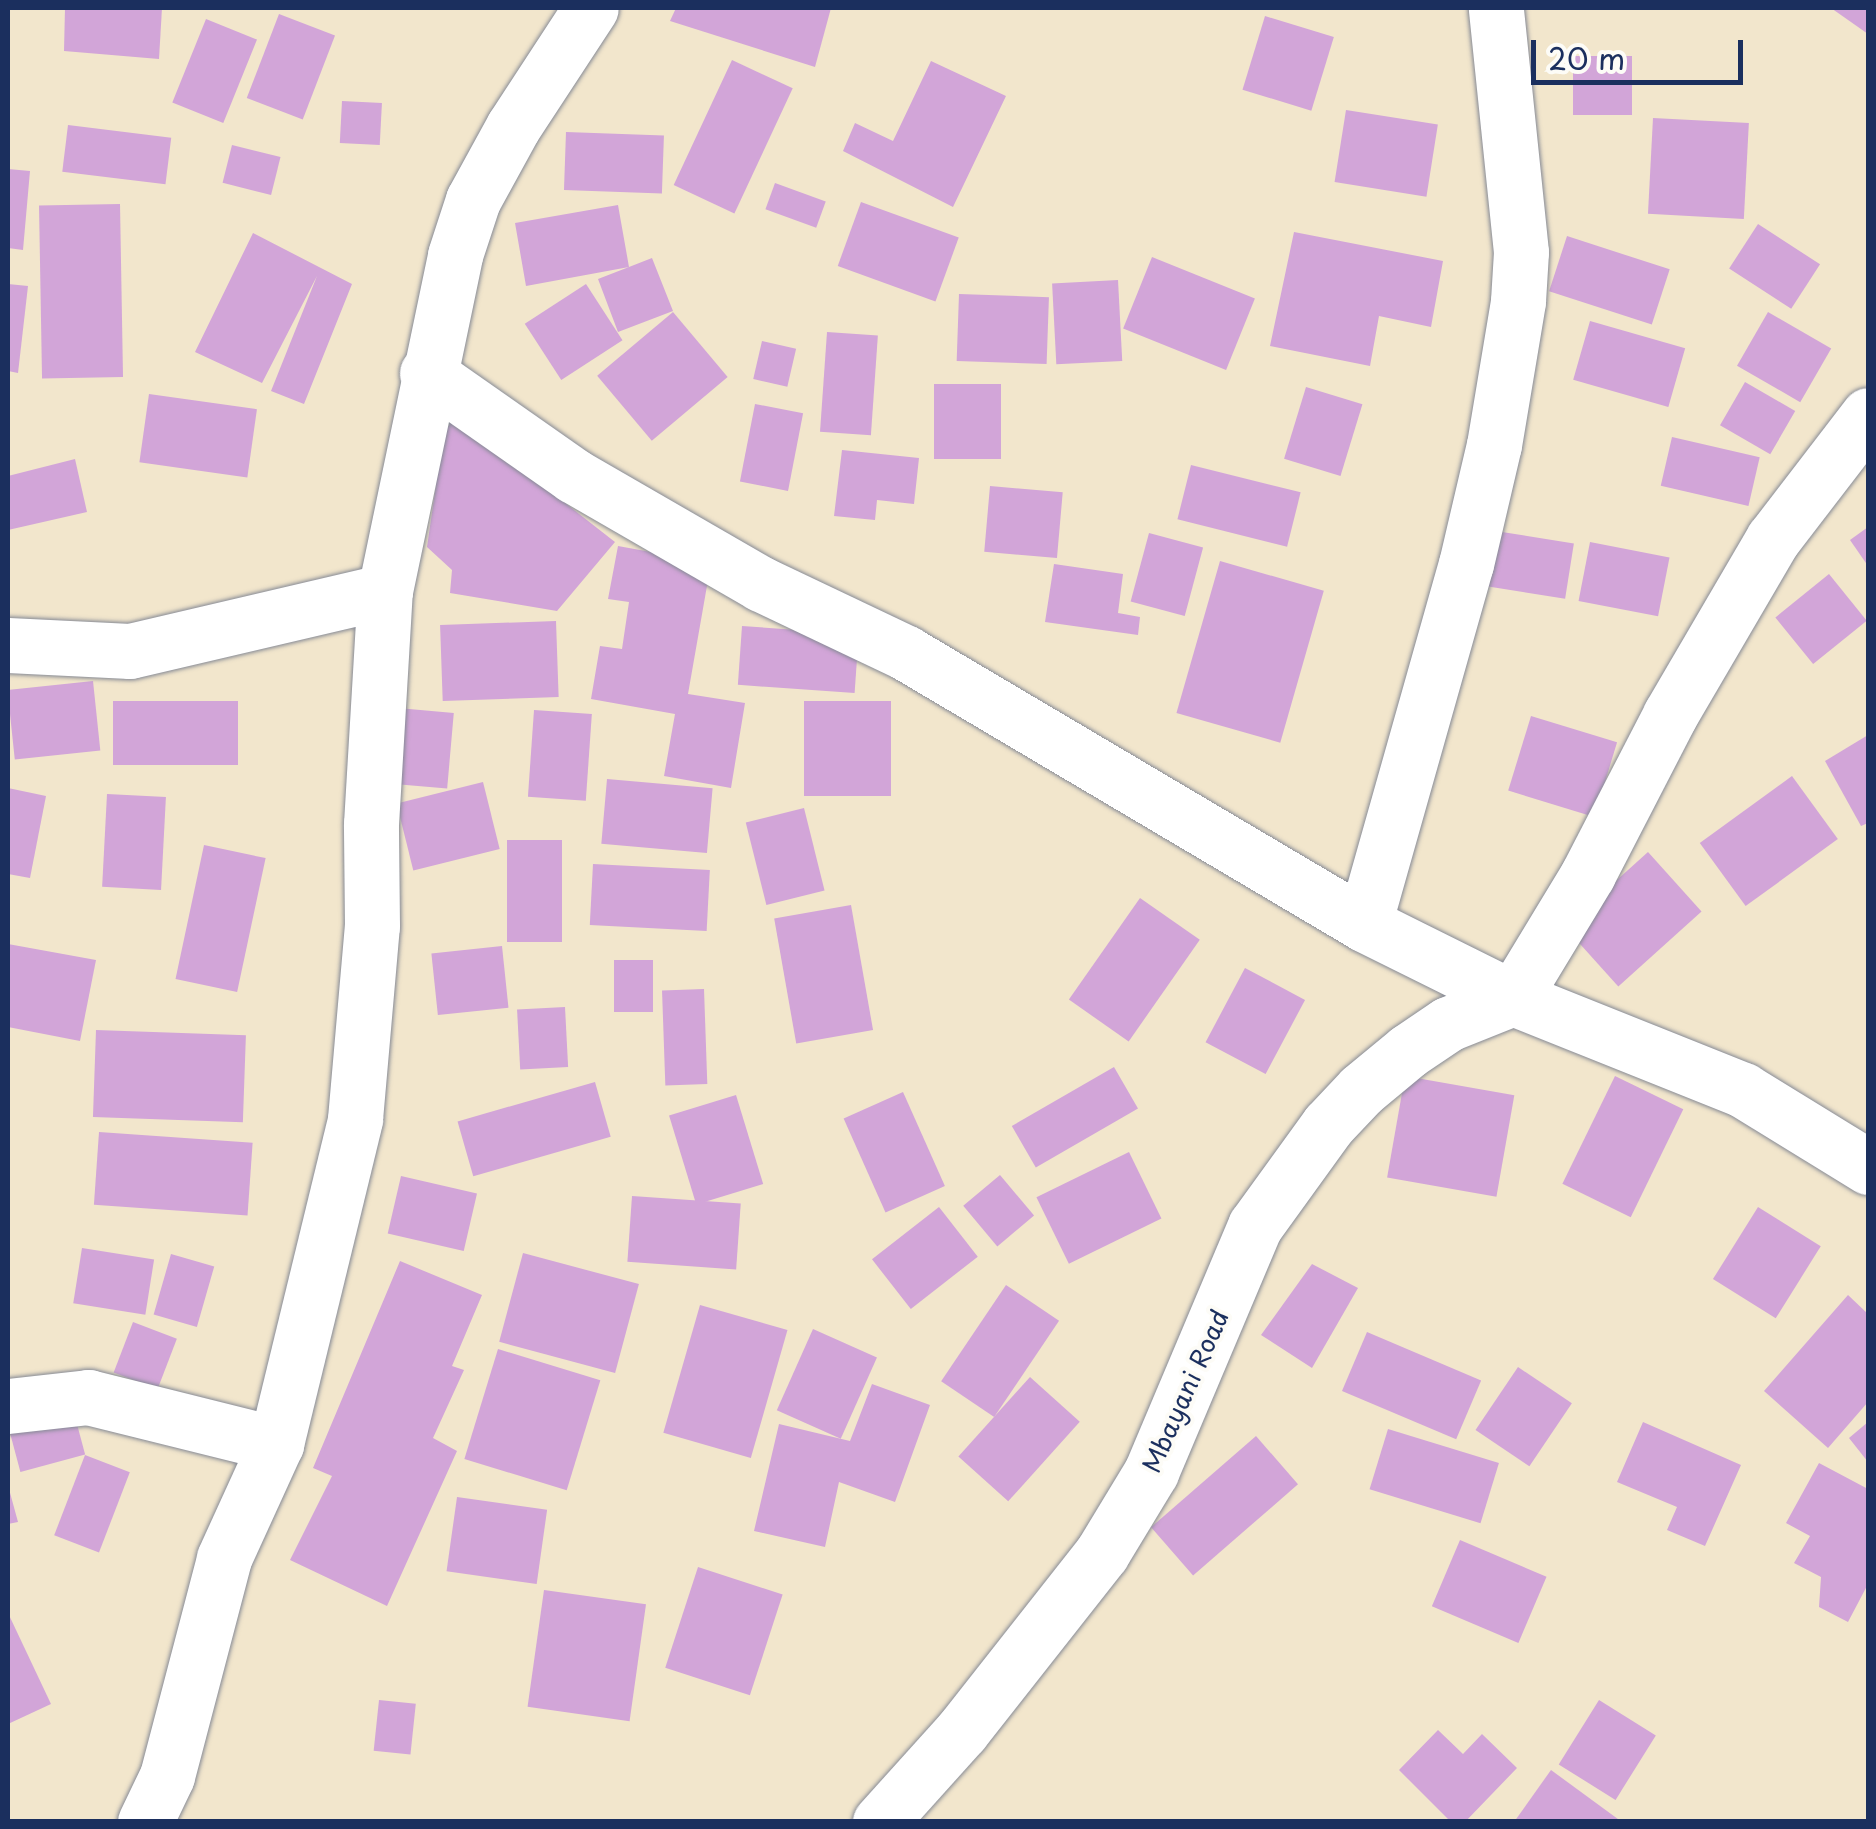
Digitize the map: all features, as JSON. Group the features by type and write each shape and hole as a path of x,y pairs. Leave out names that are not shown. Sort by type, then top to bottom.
{"street":[{"path":"145,1822 168,1776 224,1558 276,1444 355,1120 372,926 371,824 386,591 428,373 473,200 539,81 591,8"},
{"path":"1364,924 1470,547 1494,446 1518,301 1520,252 1496,8"},
{"path":"428,373 574,476 761,584 906,653 1364,924 1513,998 1743,1090 1868,1166"},
{"path":"1513,998 1588,874 1670,715 1772,539 1868,415"},
{"path":"8,645 130,650 386,591"},
{"name":"Mbayani Road","path":"880,1822 962,1731 1102,1553 1150,1472 1255,1226 1328,1125 1360,1090 1448,1024 1513,998"},
{"path":"8,1406 88,1397 276,1444"}],"building":[{"path":"65,8 162,8 159,59 64,51"},
{"path":"676,8 831,8 815,67 670,21"},
{"path":"1831,8 1868,8 1868,34"},
{"path":"279,14 335,36 303,120 247,98"},
{"path":"1265,16 1334,37 1311,111 1242,90"},
{"path":"206,19 257,40 223,123 172,102"},
{"path":"1573,56 1632,56 1632,115 1573,115"},
{"path":"732,60 793,88 734,213 674,185"},
{"path":"931,61 1006,96 953,207 843,151 855,123 893,141"},
{"path":"342,101 382,103 380,145 340,143"},
{"path":"1346,110 1438,125 1426,197 1335,182"},
{"path":"1653,118 1749,123 1744,219 1648,214"},
{"path":"68,125 171,138 165,184 62,172"},
{"path":"566,132 664,135 662,193 564,190"},
{"path":"232,145 281,157 271,195 223,183"},
{"path":"8,169 30,171 23,250 8,248"},
{"path":"775,183 826,201 816,228 765,209"},
{"path":"861,202 959,238 935,301 838,266"},
{"path":"120,204 123,377 42,378 39,205"},
{"path":"618,205 629,267 526,286 515,223"},
{"path":"1758,224 1820,264 1791,309 1729,268"},
{"path":"1294,232 1443,261 1431,327 1379,316 1370,366 1270,346"},
{"path":"253,233 352,284 304,404 271,391 317,276 262,383 195,352"},
{"path":"1567,236 1670,269 1652,325 1549,291"},
{"path":"1152,257 1255,299 1226,370 1123,328"},
{"path":"652,258 673,311 618,332 598,279"},
{"path":"1118,280 1122,361 1056,364 1052,283"},
{"path":"8,284 28,286 18,373 8,371"},
{"path":"586,284 622,340 561,380 525,324"},
{"path":"959,294 1049,297 1047,364 957,361"},
{"path":"673,312 728,377 652,441 597,376"},
{"path":"1768,312 1831,349 1800,402 1737,366"},
{"path":"1590,321 1685,348 1668,407 1573,380"},
{"path":"827,332 878,336 871,435 820,432"},
{"path":"762,341 796,349 787,387 753,379"},
{"path":"1745,382 1795,411 1770,454 1720,425"},
{"path":"934,384 1001,384 1001,459 934,459"},
{"path":"1306,387 1362,404 1340,476 1284,459"},
{"path":"149,394 257,409 247,477 139,462"},
{"path":"755,404 803,413 788,491 740,482"},
{"path":"455,417 615,542 557,611 450,593 452,570 427,547 436,485 419,466"},
{"path":"1672,437 1760,457 1748,506 1661,486"},
{"path":"842,450 919,458 914,504 877,500 875,520 834,516"},
{"path":"75,459 87,512 8,530 8,476"},
{"path":"1191,465 1301,492 1287,547 1177,519"},
{"path":"990,486 1063,492 1057,558 984,552"},
{"path":"1868,527 1868,566 1850,540"},
{"path":"1483,529 1574,543 1565,599 1474,584"},
{"path":"1149,533 1203,547 1185,616 1131,602"},
{"path":"1590,542 1670,557 1658,616 1579,601"},
{"path":"618,546 711,563 688,694 745,703 731,788 664,776 675,714 591,699 600,646 622,649 629,602 608,599"},
{"path":"1220,561 1324,591 1280,743 1176,713"},
{"path":"1054,564 1123,574 1118,613 1140,617 1138,635 1045,622"},
{"path":"1829,574 1867,621 1813,664 1775,617"},
{"path":"556,621 559,697 443,701 440,625"},
{"path":"742,626 859,634 855,693 738,685"},
{"path":"93,681 100,751 15,760 8,690"},
{"path":"113,701 238,701 238,765 113,765"},
{"path":"804,701 891,701 891,796 804,796"},
{"path":"398,708 454,713 447,789 391,784"},
{"path":"534,710 592,714 586,801 528,797"},
{"path":"1531,716 1617,742 1594,817 1508,791"},
{"path":"1868,735 1868,823 1861,826 1825,761"},
{"path":"1792,776 1838,839 1746,906 1700,843"},
{"path":"607,779 713,788 707,853 601,844"},
{"path":"483,782 500,849 413,870 397,804"},
{"path":"8,788 46,796 30,878 8,874"},
{"path":"107,794 166,797 161,890 102,887"},
{"path":"804,808 825,890 766,905 746,823"},
{"path":"507,840 562,840 562,942 507,942"},
{"path":"204,845 266,858 237,992 176,979"},
{"path":"1648,852 1702,911 1618,986 1565,927"},
{"path":"593,864 710,870 707,931 590,925"},
{"path":"1140,898 1200,940 1129,1041 1069,1000"},
{"path":"851,905 873,1030 796,1044 774,919"},
{"path":"8,944 96,960 80,1041 8,1027"},
{"path":"502,946 508,1008 438,1015 431,953"},
{"path":"614,960 653,960 653,1012 614,1012"},
{"path":"1245,968 1305,1000 1266,1074 1206,1042"},
{"path":"704,989 707,1084 665,1085 662,990"},
{"path":"565,1007 568,1067 520,1069 517,1010"},
{"path":"96,1030 246,1035 243,1122 93,1117"},
{"path":"1114,1067 1138,1109 1036,1168 1012,1126"},
{"path":"1405,1076 1514,1095 1496,1197 1387,1177"},
{"path":"1615,1076 1683,1109 1631,1217 1562,1184"},
{"path":"595,1082 611,1137 473,1176 458,1121"},
{"path":"903,1092 945,1186 886,1213 844,1118"},
{"path":"736,1095 763,1184 696,1204 669,1115"},
{"path":"99,1132 253,1143 248,1216 94,1205"},
{"path":"1129,1152 1161,1219 1069,1264 1036,1197"},
{"path":"1000,1175 1034,1216 997,1246 963,1206"},
{"path":"401,1176 477,1194 464,1251 388,1233"},
{"path":"632,1196 741,1204 736,1269 627,1262"},
{"path":"939,1207 978,1257 911,1309 872,1259"},
{"path":"1758,1207 1821,1246 1776,1318 1713,1279"},
{"path":"82,1248 154,1259 145,1315 73,1303"},
{"path":"523,1253 639,1284 615,1373 499,1342"},
{"path":"171,1254 214,1266 197,1327 154,1315"},
{"path":"400,1261 482,1295 452,1366 464,1370 433,1438 457,1451 387,1606 290,1560 332,1476 313,1468"},
{"path":"1312,1264 1358,1288 1312,1368 1261,1335"},
{"path":"1006,1285 1059,1321 994,1417 941,1381"},
{"path":"1848,1295 1868,1314 1868,1402 1828,1448 1764,1391"},
{"path":"700,1305 787,1330 751,1458 663,1433"},
{"path":"133,1322 177,1339 158,1389 114,1372"},
{"path":"813,1329 877,1357 841,1439 777,1410"},
{"path":"1367,1332 1481,1380 1456,1439 1342,1391"},
{"path":"498,1349 600,1380 567,1490 464,1459"},
{"path":"1518,1367 1572,1403 1529,1466 1476,1430"},
{"path":"1030,1377 1080,1422 1008,1501 958,1457"},
{"path":"872,1384 930,1405 895,1502 839,1482 825,1547 754,1531 779,1424 850,1441"},
{"path":"74,1413 85,1455 20,1472 9,1430"},
{"path":"1643,1422 1741,1465 1705,1546 1667,1530 1677,1507 1617,1482"},
{"path":"1868,1422 1868,1462 1849,1438"},
{"path":"1388,1429 1499,1463 1481,1523 1370,1489"},
{"path":"1256,1436 1298,1484 1193,1575 1151,1527"},
{"path":"85,1455 130,1472 99,1552 54,1535"},
{"path":"1819,1463 1868,1489 1868,1584 1848,1622 1819,1607 1821,1577 1794,1563 1810,1536 1786,1523"},
{"path":"8,1490 18,1522 8,1524"},
{"path":"457,1497 547,1510 537,1584 447,1571"},
{"path":"1460,1540 1547,1577 1518,1643 1432,1606"},
{"path":"698,1567 783,1595 750,1695 665,1668"},
{"path":"544,1590 646,1604 630,1721 528,1707"},
{"path":"8,1613 51,1704 8,1724"},
{"path":"379,1700 416,1704 410,1755 374,1751"},
{"path":"1599,1700 1656,1736 1616,1800 1559,1764"},
{"path":"1438,1730 1463,1754 1482,1734 1517,1768 1465,1822 1451,1822 1399,1770"},
{"path":"1551,1770 1622,1822 1514,1822"}]}
